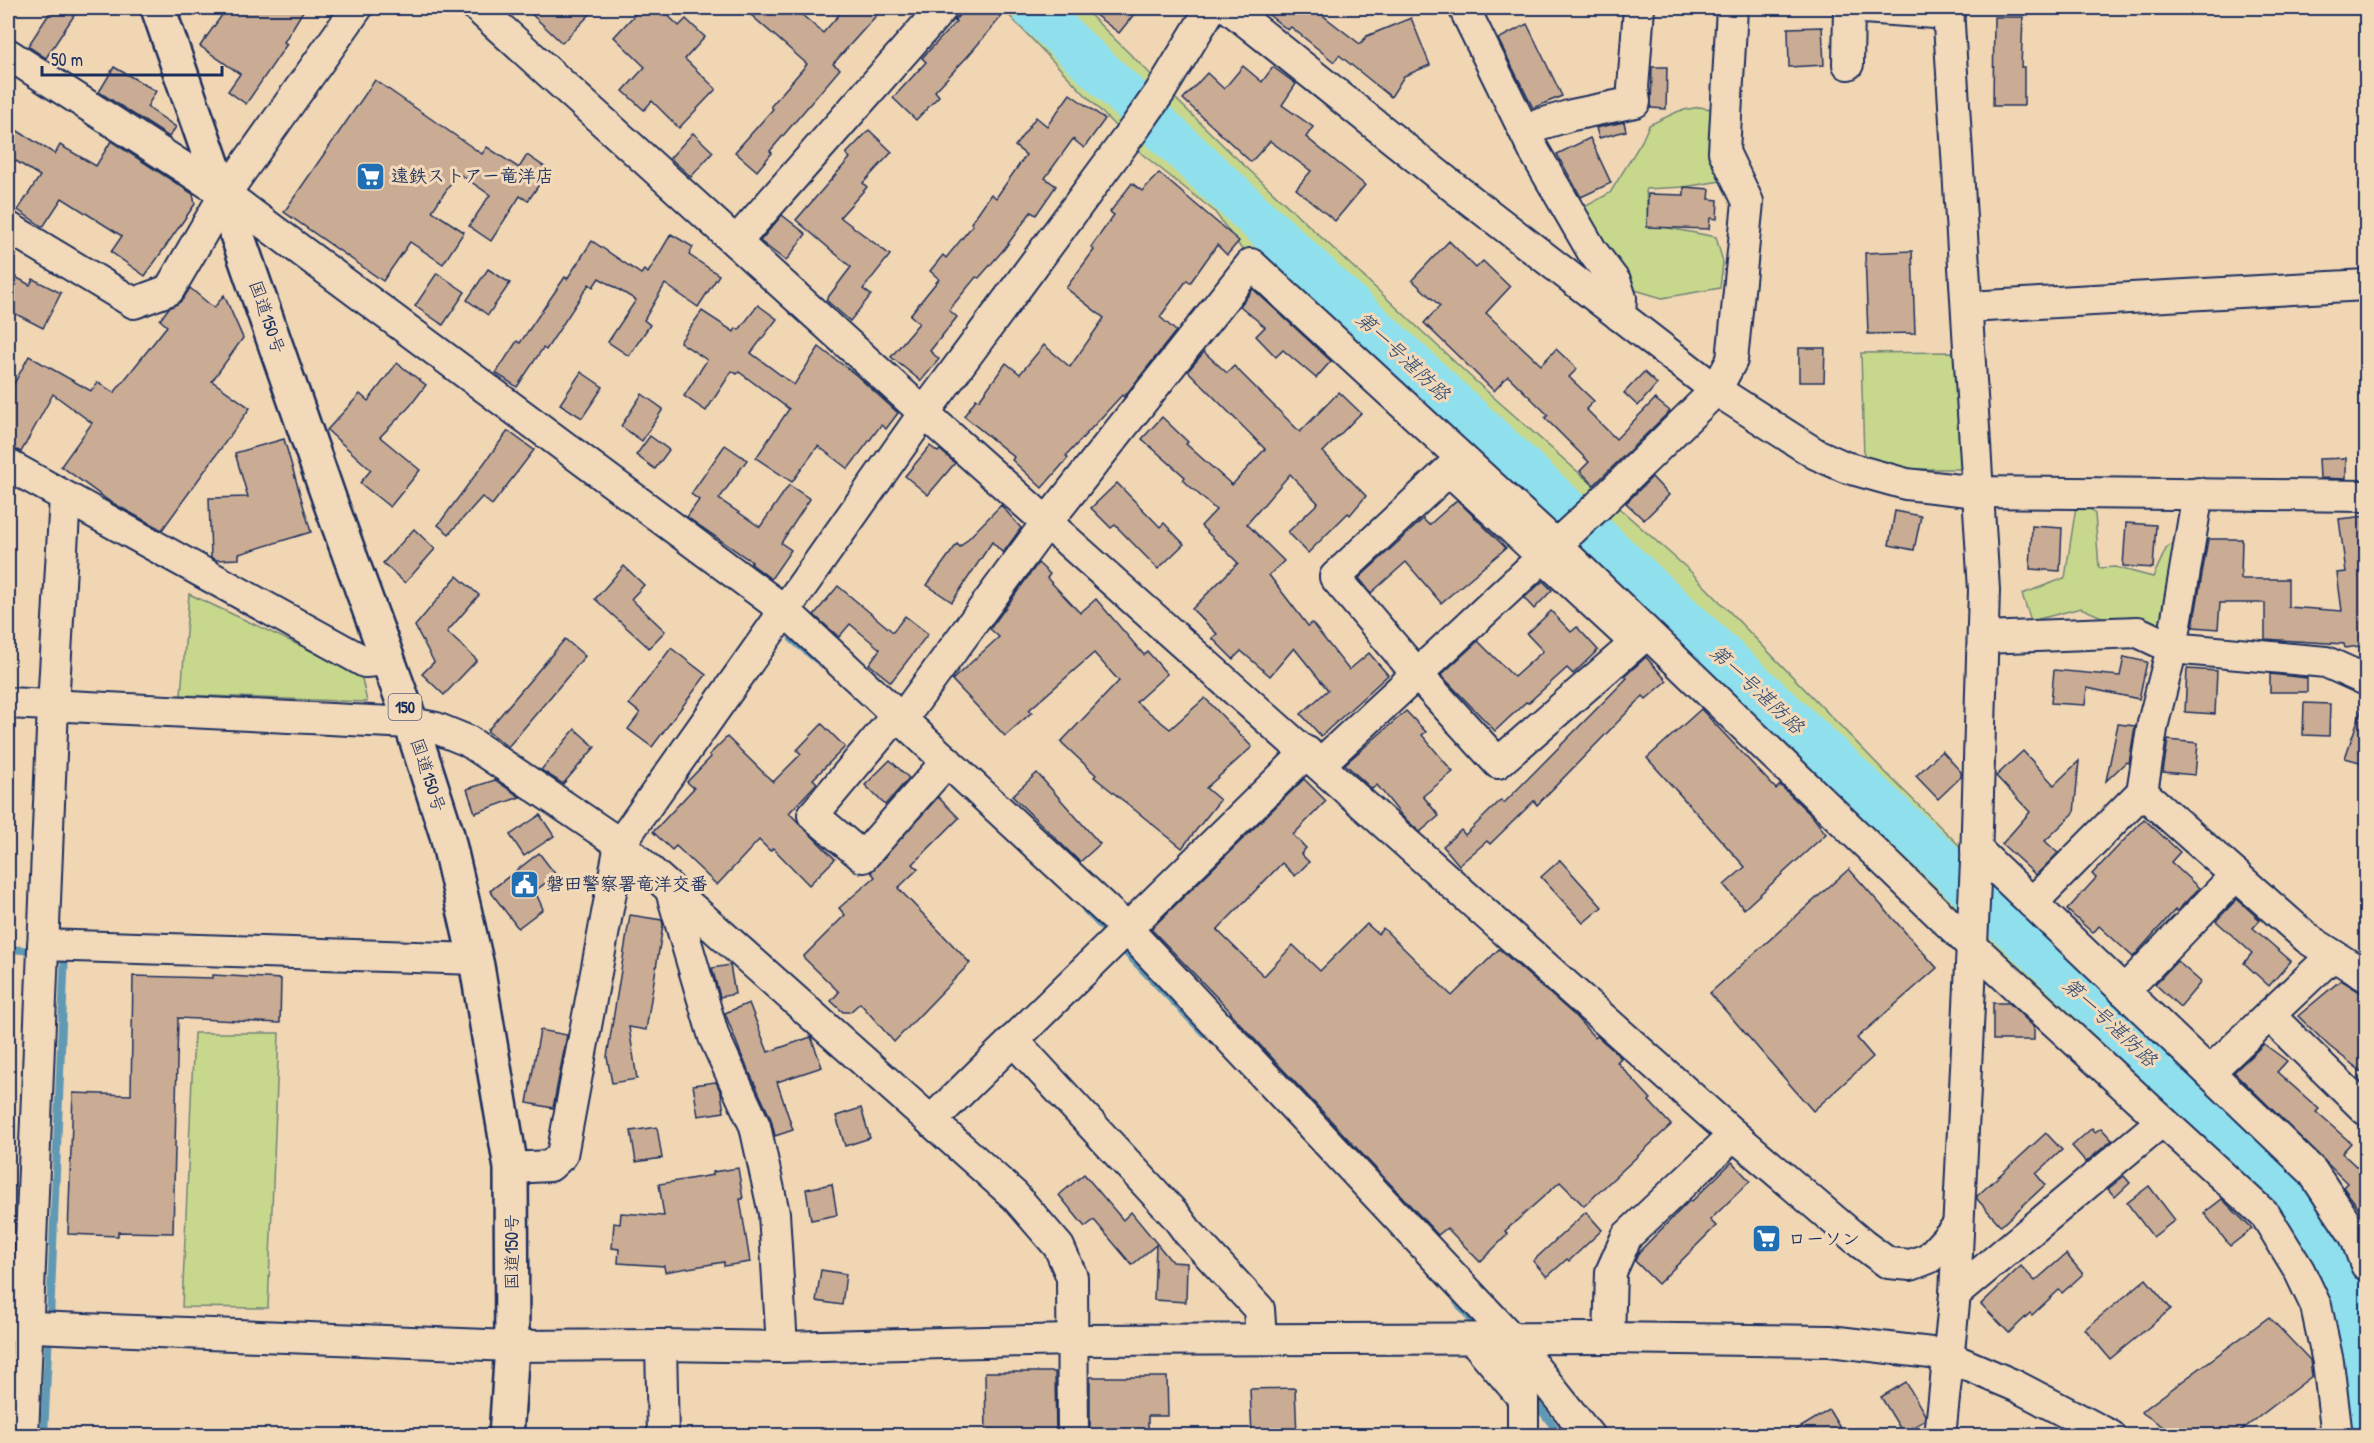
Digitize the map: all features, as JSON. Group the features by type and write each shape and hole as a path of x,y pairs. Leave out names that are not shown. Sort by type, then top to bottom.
{"highway":[{"name":"国道150号","path":"158,8 225,194 327,493 411,723 447,835 476,959 511,1168 512,1346 506,1436"}],"street":[{"path":"8,228 134,303 169,290 225,194 357,8"},
{"path":"478,8 924,413 1734,1135 1862,1244 1888,1263 1911,1265 1929,1258 1958,1226"},
{"path":"736,242 942,8"},
{"path":"511,1168 550,1166 562,1155 620,844 924,413 1134,129 1160,92 1211,8"},
{"path":"1228,8 1447,182 1716,390 1816,454 1845,467 1906,484 1978,492 2367,496"},
{"path":"1464,8 1524,129 1592,251 1616,283 1621,298 1620,316"},
{"path":"1524,129 1572,115 1635,102 1633,88 1639,8"},
{"path":"931,1121 1125,929 1313,758 1417,674 1554,548 1716,390 1732,360 1748,202 1724,152 1731,8"},
{"path":"1848,64 1849,8"},
{"path":"1863,8 1949,11 1984,590 1976,855 1955,1294 1940,1436"},
{"path":"8,54 225,194 784,610 943,765 1125,929 1512,1339 1589,1436"},
{"path":"943,765 863,857 813,814 895,719 1251,264 1972,938 2162,1121 2266,1216 2299,1270 2316,1306 2328,1362 2337,1436"},
{"path":"1967,307 2367,285"},
{"path":"8,465 365,662 388,660"},
{"path":"1449,470 1554,548 1636,643 1498,763 1417,674 1335,577 1449,470"},
{"path":"2032,903 2142,792 2153,723 2172,648 2198,493"},
{"path":"23,1436 18,1327 43,945 52,706 65,497"},
{"path":"1983,638 2138,632 2172,648 2326,662 2367,680"},
{"path":"8,703 411,723 436,728 468,741 620,844 1016,1197 1059,1247 1072,1277 1073,1436"},
{"path":"2142,792 2308,939 2367,976"},
{"path":"1976,855 2032,903 2312,1171 2355,1236 2367,1265"},
{"path":"2124,991 2236,875"},
{"path":"670,889 683,925 714,1037 755,1126 774,1213 782,1347"},
{"path":"43,945 476,959"},
{"path":"2209,1072 2333,955"},
{"path":"2269,1015 2367,1110"},
{"path":"1012,1040 1259,1309 1261,1340"},
{"path":"1955,1294 2162,1121"},
{"path":"1609,1338 1611,1272 1627,1236 1734,1135"},
{"path":"18,1327 512,1346 782,1347 1071,1340 1609,1338 1830,1341 1948,1357 2016,1386 2111,1436"},
{"path":"1473,1339 1523,1398 1523,1436"},
{"path":"661,1345 663,1436"}],"green space":[{"path":"1002,8 1083,8 1231,153 1473,379 1689,570 1976,862 2292,1152 2366,1273 2366,1435 2337,1435 2327,1354 2266,1216 1257,270 1214,211 1142,154"},
{"path":"1699,107 1717,110 1721,181 1684,187 1646,189 1648,224 1716,237 1723,262 1720,288 1662,298 1625,287 1581,209 1610,193 1642,141 1649,125 1679,111"},
{"path":"1954,352 1962,469 1913,469 1864,457 1861,353"},
{"path":"2078,493 2095,514 2099,568 2115,567 2153,577 2166,549 2184,532 2164,644 2081,608 2031,621 2022,594 2065,578"},
{"path":"189,594 361,674 367,702 181,695"},
{"path":"194,1033 279,1033 268,1308 182,1307"}],"building":[{"path":"53,8 79,8 46,58 28,46"},
{"path":"227,8 305,8 284,42 287,44 246,104 228,91 240,74 200,46"},
{"path":"525,8 596,8 562,43"},
{"path":"641,8 660,8 679,26 686,19 705,37 685,59 716,89 679,128 652,101 644,110 623,91 645,67 614,37"},
{"path":"743,8 794,8 823,33 845,8 883,8 833,64 840,69 770,151 772,153 757,171 735,152 773,109 771,106 807,64"},
{"path":"966,8 990,8 1001,17 935,91 939,96 916,120 893,98 926,62 922,58"},
{"path":"1086,8 1139,8 1119,33"},
{"path":"1260,8 1313,8 1360,44 1367,36 1411,18 1430,65 1404,76 1391,97 1339,55 1334,62 1291,27 1288,30"},
{"path":"1994,17 2023,17 2021,67 2024,67 2024,106 1993,106"},
{"path":"1527,24 1562,96 1533,108 1498,39"},
{"path":"1822,27 1824,65 1789,67 1788,28"},
{"path":"1243,66 1262,82 1273,67 1296,84 1282,105 1313,127 1306,137 1365,185 1335,221 1296,189 1311,171 1270,141 1251,162 1183,99 1207,73 1224,89"},
{"path":"114,67 156,91 147,107 176,127 169,137 99,92"},
{"path":"1652,67 1667,67 1666,109 1651,108"},
{"path":"375,80 482,154 487,147 519,168 527,155 549,170 528,201 520,196 491,241 469,226 490,195 458,173 432,211 464,232 443,264 410,242 383,281 284,212"},
{"path":"1070,94 1105,119 1084,148 1073,139 1045,178 1056,186 1036,215 1031,212 1005,248 979,278 976,277 949,310 957,317 930,351 939,359 921,381 891,357 919,323 910,315 939,279 930,271 943,255 946,258 973,225 971,223 991,194 996,198 1026,155 1015,146 1036,117 1047,126"},
{"path":"1624,122 1626,131 1599,138 1596,128"},
{"path":"8,125 55,154 60,145 96,166 111,141 193,194 195,204 145,276 111,252 122,236 62,198 43,227 18,210 40,176 8,156"},
{"path":"869,130 892,152 863,183 867,187 840,217 890,255 863,289 871,295 850,321 826,300 851,267 796,220 850,158 846,154"},
{"path":"693,133 713,152 691,177 670,158"},
{"path":"1590,138 1611,183 1581,197 1557,154"},
{"path":"1159,173 1239,241 1227,255 1217,245 1190,283 1187,280 1160,317 1176,331 1124,397 1122,395 1066,456 1068,458 1042,488 1012,460 1014,457 964,416 976,399 979,400 1006,363 1020,374 1044,345 1070,367 1104,318 1066,288 1094,250 1091,247 1114,215 1110,212 1132,183 1142,191"},
{"path":"1684,187 1710,189 1709,199 1718,200 1717,219 1710,218 1709,229 1647,227 1648,194 1684,195"},
{"path":"782,215 806,234 786,261 760,241"},
{"path":"671,234 693,247 689,255 719,275 698,307 665,284 644,320 650,325 629,356 608,342 636,300 599,278 593,287 589,284 546,350 543,348 517,387 496,373 517,341 520,343 565,277 567,279 592,241 641,274 644,270 648,273"},
{"path":"1449,241 1476,268 1483,261 1510,287 1486,313 1541,365 1556,349 1577,369 1569,377 1594,401 1586,409 1616,439 1655,399 1670,411 1594,485 1580,471 1589,462 1545,418 1548,415 1508,376 1494,391 1424,323 1440,306 1412,280"},
{"path":"1912,251 1915,333 1868,334 1865,253"},
{"path":"488,269 510,283 488,315 467,300"},
{"path":"8,273 30,285 33,279 61,293 43,328 8,310"},
{"path":"437,273 465,292 443,325 415,306"},
{"path":"190,288 214,308 224,295 243,338 212,381 250,408 162,530 109,501 61,466 92,423 53,394 21,452 8,446 8,395 29,356 91,391 98,382 114,393 167,326 160,320 168,309 183,299"},
{"path":"1253,289 1331,361 1316,378 1283,350 1276,357 1256,336 1265,327 1240,306"},
{"path":"758,305 777,319 751,353 794,385 819,347 856,375 898,413 886,429 881,425 848,469 818,446 792,482 756,458 789,409 739,372 737,374 732,371 706,411 684,396 707,360 680,342 702,311 734,332 736,328 739,330"},
{"path":"1799,348 1825,348 1824,382 1799,382"},
{"path":"1204,352 1227,373 1234,366 1300,432 1339,392 1361,413 1323,452 1366,496 1350,515 1348,513 1308,553 1288,532 1318,503 1290,474 1247,524 1284,561 1269,575 1308,626 1312,623 1349,670 1369,653 1388,675 1321,736 1301,714 1328,690 1294,648 1270,676 1241,651 1233,659 1212,638 1217,634 1192,609 1238,563 1201,526 1216,510 1183,480 1185,477 1142,439 1162,417 1188,442 1186,444 1232,485 1265,449 1188,371"},
{"path":"397,363 426,385 410,406 380,437 420,470 390,507 360,483 371,470 327,430 360,394 368,401"},
{"path":"581,372 603,387 582,418 560,404"},
{"path":"1644,372 1657,384 1638,406 1624,393"},
{"path":"642,394 663,409 642,441 621,426"},
{"path":"508,431 534,450 492,505 482,497 449,534 438,525"},
{"path":"650,436 669,450 655,469 636,455"},
{"path":"284,439 311,532 239,554 239,559 215,560 211,557 209,498 248,497 235,453"},
{"path":"725,445 747,460 719,499 760,527 789,485 810,499 781,543 791,550 771,579 750,563 752,562 687,517 699,500 691,494"},
{"path":"930,446 938,452 940,450 955,463 928,495 905,476"},
{"path":"2346,458 2346,479 2320,478 2319,459"},
{"path":"1652,477 1669,495 1644,520 1626,503"},
{"path":"1117,483 1160,527 1164,523 1184,544 1158,569 1115,525 1111,528 1091,508"},
{"path":"1457,500 1506,548 1441,603 1406,562 1371,593 1359,578 1423,519 1429,525"},
{"path":"1001,505 1021,528 1003,553 992,542 952,602 927,585 957,544 960,547"},
{"path":"1895,511 1921,516 1914,550 1889,545"},
{"path":"2367,516 2367,645 2345,648 2344,644 2265,639 2265,603 2220,603 2218,629 2193,627 2208,539 2242,539 2241,579 2288,579 2288,607 2342,611 2337,573 2346,572 2339,519"},
{"path":"2126,523 2156,525 2153,568 2123,566"},
{"path":"2032,526 2062,528 2060,571 2030,569"},
{"path":"414,529 435,549 405,583 383,563"},
{"path":"1038,563 1050,574 1047,578 1080,613 1096,599 1144,655 1148,652 1167,674 1136,702 1170,729 1205,698 1252,747 1206,788 1220,800 1182,848 1094,777 1096,775 1061,742 1119,681 1094,653 1029,710 1032,712 1005,736 952,680 999,637 990,629"},
{"path":"624,566 644,585 631,599 665,631 649,648 595,599"},
{"path":"457,576 479,595 447,632 477,660 444,695 422,674 434,662 415,626"},
{"path":"1543,581 1552,590 1534,609 1524,598"},
{"path":"838,586 893,632 905,616 928,634 891,682 869,664 880,649 850,624 839,637 814,615"},
{"path":"1551,611 1571,632 1577,627 1598,650 1573,674 1567,668 1495,731 1441,675 1478,641 1514,677 1543,651 1527,634"},
{"path":"565,639 585,656 508,747 487,731"},
{"path":"671,648 706,675 652,747 628,729 640,713 629,704"},
{"path":"1646,657 1667,681 1646,699 1643,696 1537,805 1534,801 1490,844 1487,841 1459,865 1443,846 1461,830 1465,835 1501,800 1504,803 1627,678 1625,676"},
{"path":"2124,657 2147,662 2139,699 2087,688 2085,705 2051,703 2054,670 2120,676"},
{"path":"2187,669 2217,671 2215,714 2185,712"},
{"path":"2270,674 2307,678 2307,692 2270,692"},
{"path":"2304,703 2330,704 2329,736 2303,735"},
{"path":"2363,705 2367,706 2367,764 2345,758"},
{"path":"1701,709 1776,789 1780,785 1813,817 1826,834 1744,909 1724,885 1745,867 1647,758"},
{"path":"1406,711 1426,732 1422,735 1453,772 1423,796 1439,816 1420,832 1402,816 1377,785 1372,789 1345,764"},
{"path":"822,724 845,747 813,779 817,783 789,813 835,859 809,885 773,848 770,851 759,840 717,885 676,846 672,850 653,832 694,788 687,782 727,737 773,782 801,754 797,750"},
{"path":"2118,724 2135,726 2129,763 2126,762 2106,781"},
{"path":"575,729 595,747 563,784 541,770"},
{"path":"2168,740 2198,743 2195,775 2163,772"},
{"path":"1942,751 1961,772 1961,777 1938,799 1916,776"},
{"path":"2023,751 2054,785 2079,761 2074,813 2045,841 2058,853 2036,875 2002,844 2030,812 1996,776"},
{"path":"890,760 909,778 885,805 865,785"},
{"path":"1037,773 1100,844 1080,862 1012,796"},
{"path":"1304,779 1326,801 1293,835 1306,848 1301,854 1309,862 1295,876 1282,863 1217,930 1264,976 1293,945 1320,971 1367,924 1378,934 1383,928 1452,996 1499,949 1574,1015 1595,1038 1597,1036 1621,1058 1617,1062 1671,1125 1584,1206 1560,1182 1505,1231 1508,1234 1480,1262 1447,1228 1438,1235 1151,929"},
{"path":"495,780 520,797 475,813 467,789"},
{"path":"938,797 959,818 913,864 918,869 898,888 970,963 894,1042 860,1003 850,1012 843,1012 831,1001 839,992 803,957 845,915 839,908 875,877 871,872"},
{"path":"540,815 554,836 524,856 510,835"},
{"path":"2144,819 2180,852 2171,862 2199,888 2177,911 2175,910 2133,957 2099,926 2093,933 2067,910 2096,878 2092,874"},
{"path":"539,853 556,875 535,891 543,909 518,928 490,891"},
{"path":"1560,860 1602,907 1583,923 1541,877"},
{"path":"1849,869 1937,968 1857,1038 1873,1057 1813,1111 1710,993"},
{"path":"2237,899 2260,920 2253,928 2291,961 2269,986 2244,963 2252,953 2216,921"},
{"path":"630,915 662,920 663,925 646,1030 629,1027 637,1079 612,1083 607,1057"},
{"path":"2177,961 2201,982 2180,1007 2155,984"},
{"path":"730,965 735,994 720,997 712,968"},
{"path":"213,975 281,979 280,1023 178,1018 173,1233 118,1232 118,1236 68,1234 73,1093 131,1095 133,976 213,978"},
{"path":"2341,980 2367,999 2367,1076 2329,1046 2298,1016"},
{"path":"749,1003 768,1052 811,1037 822,1067 777,1082 793,1130 775,1136 771,1119 725,1013"},
{"path":"1993,1003 2009,1003 2034,1027 2034,1040 1993,1040"},
{"path":"540,1030 567,1035 553,1108 527,1103"},
{"path":"2264,1044 2287,1061 2277,1072 2319,1109 2316,1112 2351,1143 2342,1153 2359,1169 2367,1161 2367,1219 2343,1187 2347,1183 2234,1072"},
{"path":"716,1082 721,1093 724,1112 698,1116 693,1085"},
{"path":"861,1108 870,1138 845,1146 836,1116"},
{"path":"657,1127 662,1158 636,1162 631,1131"},
{"path":"2092,1128 2095,1132 2101,1128 2112,1140 2086,1162 2072,1146"},
{"path":"2046,1133 2062,1150 2036,1174 2045,1185 2001,1226 1977,1199 1977,1196"},
{"path":"1732,1162 1750,1181 1710,1220 1716,1226 1658,1284 1635,1261 1639,1252 1690,1200 1691,1202"},
{"path":"738,1168 743,1199 740,1199 750,1262 724,1266 724,1262 665,1272 664,1266 618,1263 619,1249 612,1248 614,1223 620,1224 621,1213 664,1216 659,1184 713,1175 713,1172"},
{"path":"1084,1174 1123,1220 1131,1212 1172,1262 1187,1263 1186,1302 1154,1300 1156,1245 1132,1265 1094,1220 1085,1227 1059,1195"},
{"path":"2124,1176 2130,1183 2115,1197 2108,1189"},
{"path":"832,1184 837,1215 811,1220 806,1189"},
{"path":"2149,1186 2175,1220 2153,1237 2127,1203"},
{"path":"2222,1199 2252,1229 2230,1246 2204,1213"},
{"path":"1586,1212 1602,1230 1569,1261 1567,1259 1547,1277 1533,1261"},
{"path":"2066,1254 2083,1274 2062,1293 2059,1290 2032,1315 2030,1313 2009,1333 1981,1304 2021,1266 2035,1281"},
{"path":"821,1270 846,1274 842,1305 816,1301"},
{"path":"2146,1279 2171,1309 2110,1359 2085,1329"},
{"path":"2269,1317 2310,1360 2312,1376 2234,1436 2177,1436 2141,1412"},
{"path":"985,1372 1055,1372 1056,1436 986,1436"},
{"path":"1090,1377 1167,1377 1168,1416 1148,1416 1148,1436 1090,1436"},
{"path":"1906,1382 1925,1415 1924,1421 1903,1433 1881,1397"},
{"path":"1295,1388 1297,1436 1252,1436 1250,1389"},
{"path":"1829,1410 1845,1436 1786,1436"}],"waterway":[{"name":"第一号湛防路","path":"1033,8 2266,1166 2285,1187 2335,1256 2351,1308 2359,1354 2363,1436"},
{"path":"792,639 816,659"},
{"path":"1086,910 1111,936"},
{"path":"1119,945 1204,1033"},
{"path":"8,949 36,951"},
{"path":"50,1320 65,952"},
{"path":"1457,1302 1480,1330"},
{"path":"44,1436 49,1332"},
{"path":"1533,1399 1561,1436"}],"place":[{"name":"遠鉄ストアー竜洋店","path":"370,176"},
{"name":"磐田警察署竜洋交番","path":"525,884"},
{"name":"ローソン","path":"1767,1239"}]}
